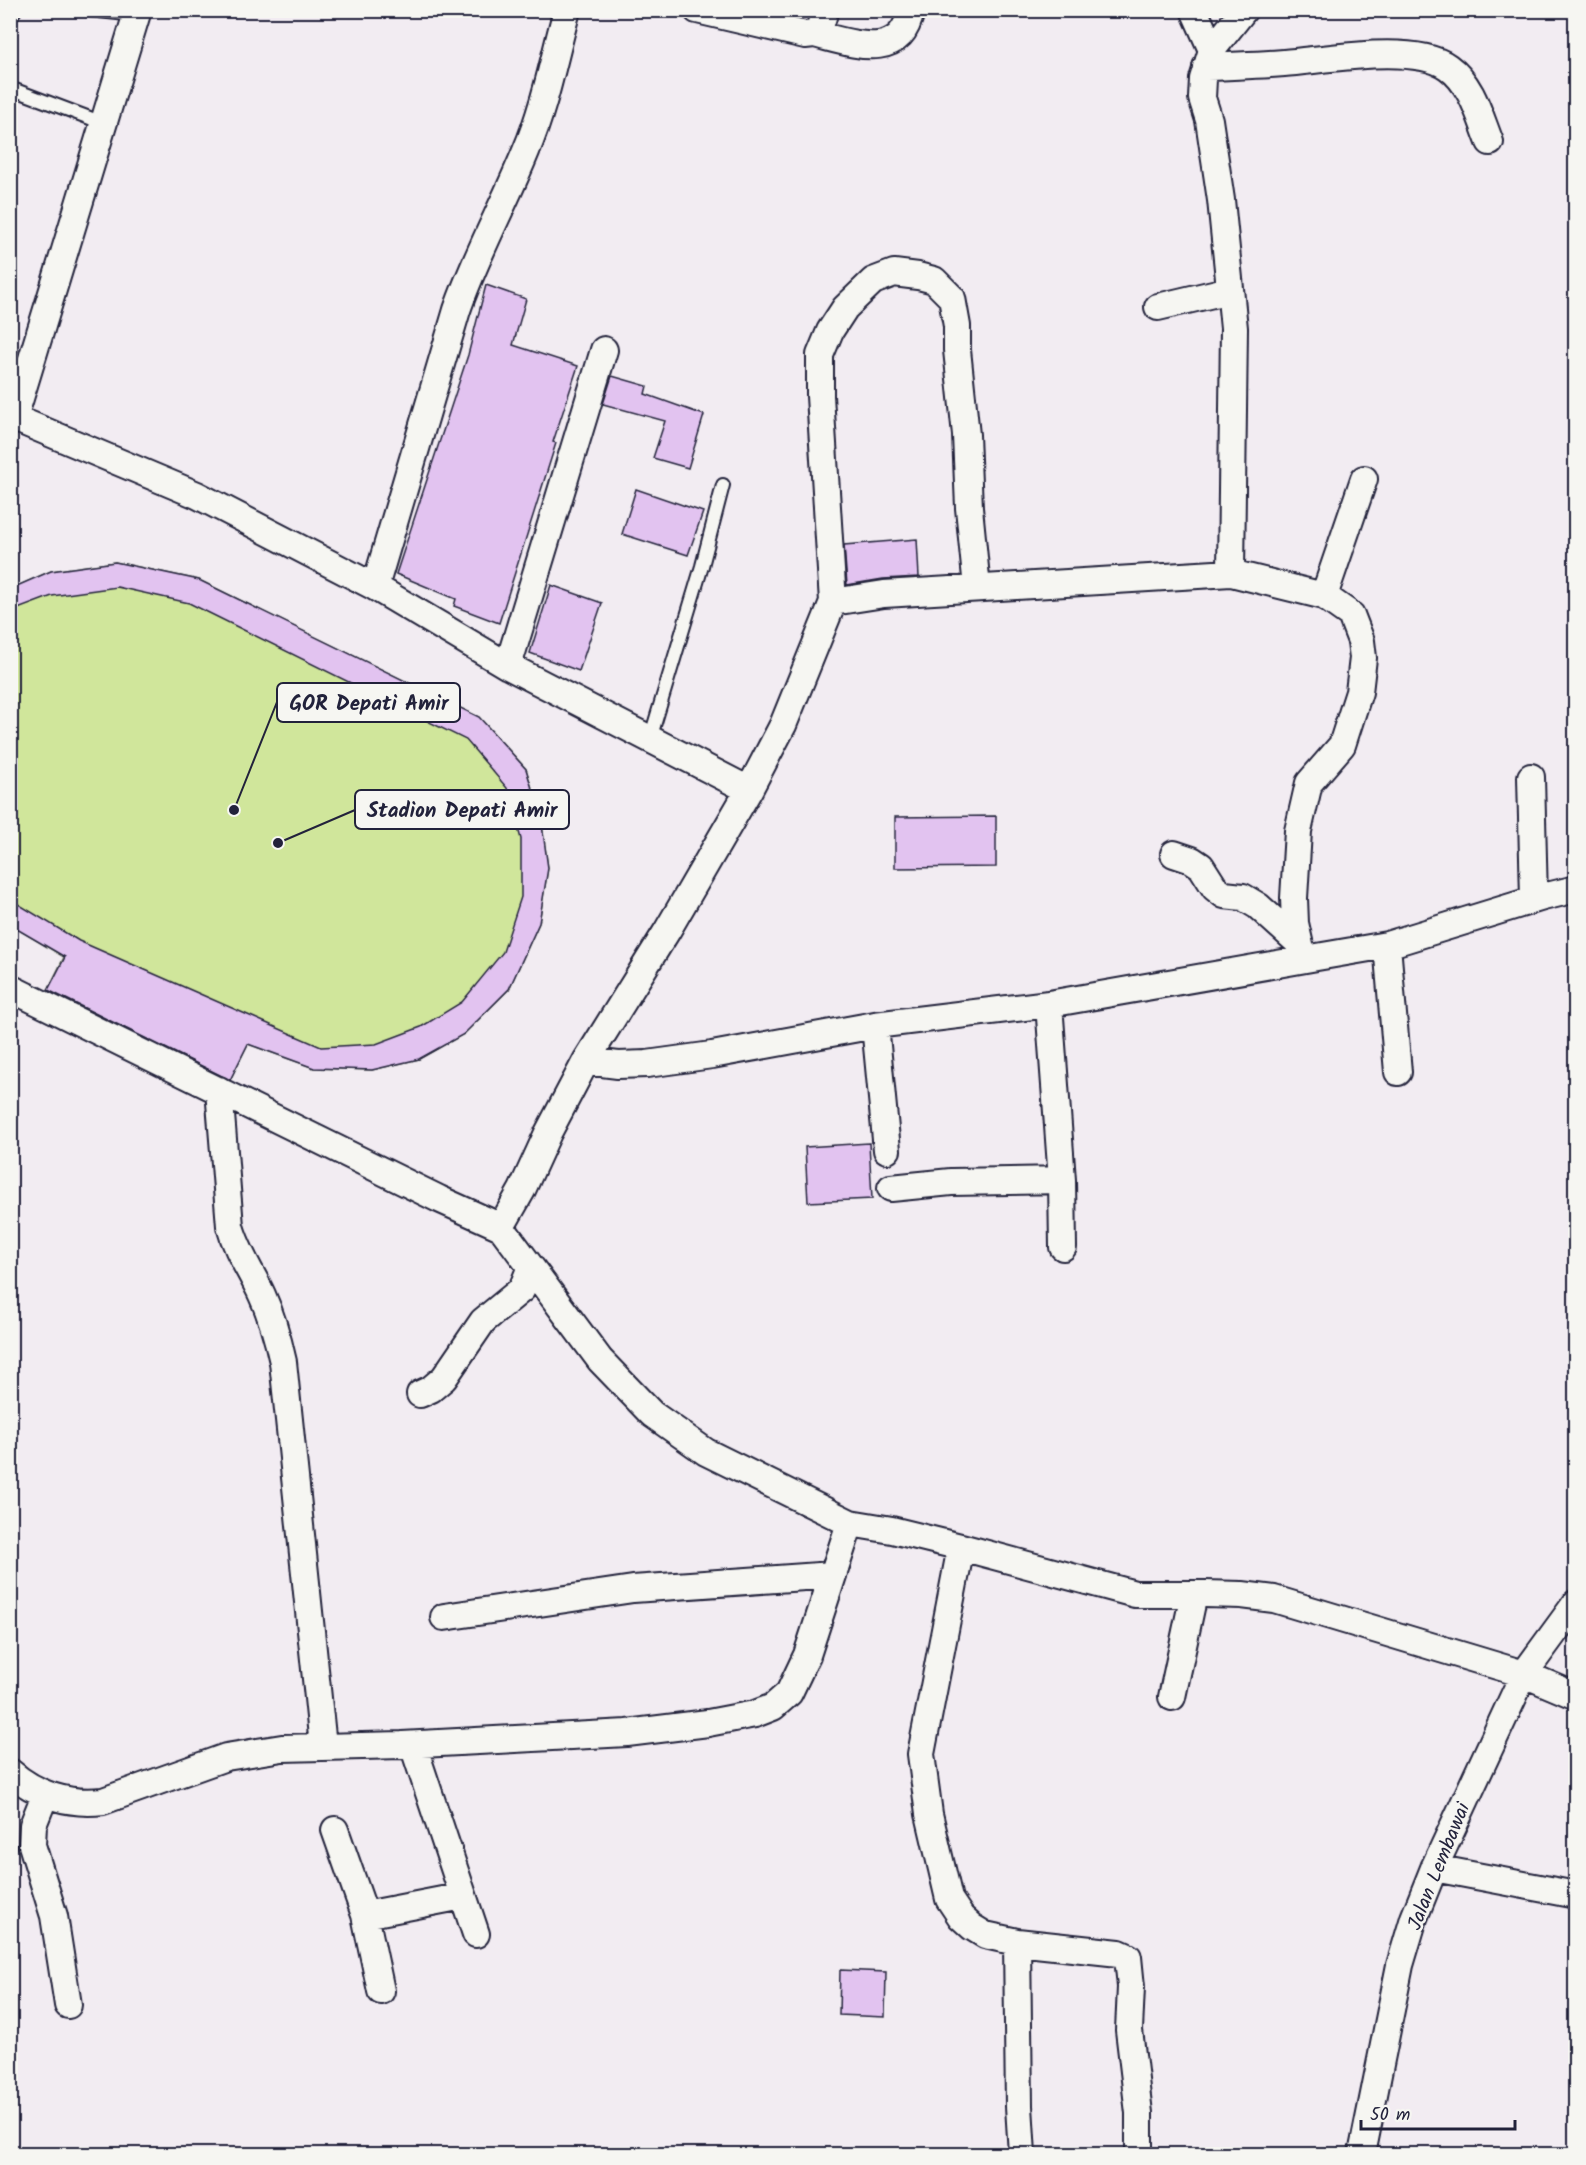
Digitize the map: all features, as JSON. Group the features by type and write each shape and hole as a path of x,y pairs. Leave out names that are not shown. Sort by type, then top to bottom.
{"street":[{"path":"375,587 457,310 471,269 526,152 538,119 567,10"},
{"path":"697,10 805,35 814,34 847,42 885,45 897,39 908,26 911,10"},
{"path":"814,34 819,30 825,10"},
{"path":"1194,10 1209,58"},
{"path":"1231,573 1234,328 1221,200 1209,120 1203,98 1203,79 1209,58 1245,10"},
{"path":"137,13 12,420 197,495 375,587 508,666 749,790"},
{"path":"1209,58 1428,57 1448,67 1462,81 1472,97 1490,142"},
{"path":"501,1227 518,1198 548,1133 586,1061 667,931 749,790 783,725 833,602 820,396 820,355 830,331 845,308 873,281 894,273 934,280 952,298 957,326 957,350 966,435 969,508 977,588"},
{"path":"1158,307 1230,290"},
{"path":"508,666 604,350"},
{"path":"1324,596 1364,479"},
{"path":"833,602 884,594 1231,573 1324,596 1351,615 1361,641 1363,658 1359,692 1342,745 1309,783 1298,831 1294,898 1295,923 1301,951"},
{"path":"1531,777 1534,899"},
{"path":"1174,854 1192,860 1201,866 1215,888 1224,895 1243,897 1258,906 1301,951"},
{"path":"586,1061 618,1065 647,1064 712,1055 875,1025 1049,1004 1301,951 1387,945 1534,899 1575,889"},
{"path":"1387,945 1398,1072"},
{"path":"10,988 439,1199 501,1227 530,1269 600,1360 652,1414 706,1452 850,1523 892,1530 962,1547 1135,1594 1242,1595 1274,1599 1524,1674 1575,1696"},
{"path":"1049,1004 1062,1180 1063,1247"},
{"path":"875,1025 887,1150"},
{"path":"219,1090 230,1226 234,1243 271,1317 283,1362 323,1746"},
{"path":"891,1188 951,1182 1062,1180"},
{"path":"420,1394 431,1389 444,1378 483,1321 522,1290 530,1269"},
{"path":"10,1772 45,1795 73,1802 103,1801 226,1757 282,1748 413,1745 627,1733 708,1723 764,1710 772,1707 789,1693 807,1655 850,1523"},
{"path":"962,1547 921,1754 928,1814 949,1899 961,1917 972,1928 985,1935 1017,1942 1119,1953 1128,1957 1131,1987 1129,2030 1139,2113 1139,2154"},
{"path":"444,1617 633,1589 833,1575"},
{"path":"1172,1697 1194,1594"},
{"name":"Jalan Lembawai","path":"1362,2154 1400,1965 1414,1918 1434,1868 1524,1674 1575,1603"},
{"path":"413,1745 476,1934"},
{"path":"45,1795 33,1825 32,1845 54,1916 68,2005"},
{"path":"335,1830 365,1915 381,1991"},
{"path":"1434,1868 1575,1895"},
{"path":"365,1915 463,1896"},
{"path":"1017,1942 1019,2106 1023,2154"}],"lane":[{"path":"10,18 15,10"},
{"path":"89,10 137,13"},
{"path":"10,88 103,123"},
{"path":"650,739 702,566 723,485"}],"green space":[{"path":"115,562 199,580 479,717 526,769 541,818 548,868 539,923 509,989 464,1034 419,1059 372,1070 314,1068 248,1044 226,1088 44,998 64,957 11,925 11,589 51,571"}],"building":[{"path":"486,285 526,299 513,345 578,366 499,623 454,606 456,599 396,574 468,355"},
{"path":"612,376 647,386 645,394 704,415 688,468 653,458 665,421 603,404"},
{"path":"636,489 703,512 688,555 622,534"},
{"path":"917,539 919,577 883,579 847,585 844,545"},
{"path":"115,562 199,580 479,717 526,769 541,818 548,868 539,923 509,989 464,1034 419,1059 372,1070 314,1068 248,1044 230,1080 48,990 65,957 10,925 10,899 79,941 321,1047 376,1044 421,1027 462,1002 503,952 521,897 521,839 507,788 466,740 189,603 117,587 52,596 10,612 10,589 51,571"},
{"path":"551,585 602,603 579,671 530,653"},
{"path":"996,816 996,867 895,868 895,817"},
{"path":"869,1143 872,1199 808,1202 805,1147"},
{"path":"840,1970 886,1972 885,2017 839,2015"}],"place":[{"name":"GOR Depati Amir","path":"234,810"},
{"name":"Stadion Depati Amir","path":"278,843"}]}
